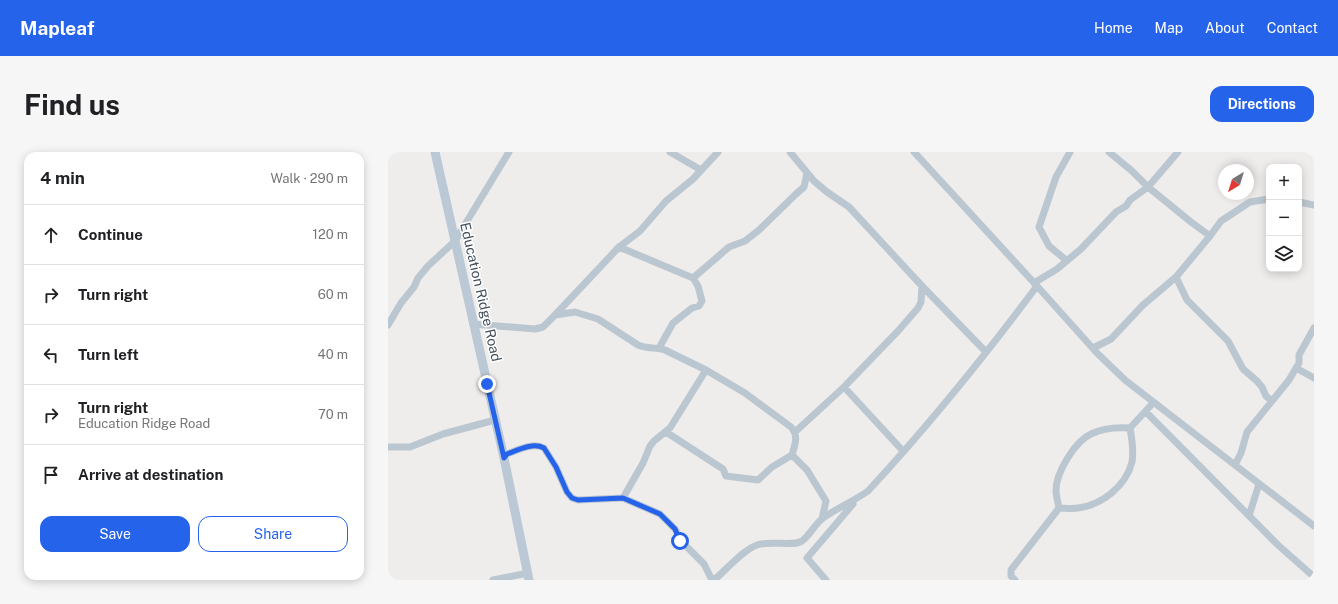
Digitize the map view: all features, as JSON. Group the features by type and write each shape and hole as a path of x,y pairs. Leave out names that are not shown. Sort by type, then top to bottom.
{"main road":[{"name":"Education Ridge Road","path":"435,152 504,458 528,576"}],"street":[{"path":"388,325 401,303 414,287 418,278 428,266 455,241 509,152"},
{"path":"670,152 701,170"},
{"path":"474,324 535,329 543,327 619,247 640,231 666,201 689,184 718,152"},
{"path":"790,152 821,187 849,206 922,286 986,352"},
{"path":"914,152 1093,348 1125,380 1314,526"},
{"path":"1066,260 1049,246 1039,227 1056,177 1070,152"},
{"path":"1109,152 1132,171 1148,187 1210,236"},
{"path":"504,458 507,454 535,445 539,446 544,448 556,467 567,492 574,499 623,498 660,514 668,520 675,529 680,541 704,564 713,580 756,545 766,542 797,543 802,540 822,519 868,491 957,388 986,352 1036,284 1081,249 1116,212 1148,187 1178,152"},
{"path":"693,278 729,247 745,241 764,226 804,187 807,173"},
{"path":"1093,348 1111,338 1143,305 1176,277 1221,222 1250,202 1266,199"},
{"path":"1302,203 1314,205"},
{"path":"619,247 693,278 698,286 702,301 699,306 692,308 673,323 659,348"},
{"path":"1176,277 1187,300 1228,341 1242,369 1262,387 1266,396 1272,401"},
{"path":"795,432 890,341 918,308 921,302 922,286"},
{"path":"555,315 575,312 598,319 638,345 659,348 706,370 754,399 791,427 796,436 792,454 772,467 758,480 726,476 723,469 666,432"},
{"path":"1234,465 1241,453 1247,432 1286,384 1299,363 1299,355 1314,328"},
{"path":"1296,368 1314,378"},
{"path":"623,498 643,463 650,446 666,432 674,422 706,370"},
{"path":"844,386 903,451"},
{"path":"1130,428 1154,403"},
{"path":"1146,412 1278,545 1314,577"},
{"path":"388,447 410,447 443,434 495,420"},
{"path":"1015,580 1011,576 1011,570 1059,508 1056,492 1057,481 1061,470 1071,454 1082,441 1097,431 1121,427 1130,428"},
{"path":"1059,508 1078,508 1096,503 1106,498 1113,492 1124,478 1132,460 1133,443 1130,428"},
{"path":"792,454 807,470 826,501 822,519"},
{"path":"1249,516 1259,484"},
{"path":"826,580 807,558 857,499"},
{"path":"493,580 528,576"}],"route":[{"path":"487,384 504,458 507,454 535,445 542,447 556,467 567,492 572,498 578,500 623,498 660,514 675,529 680,541"}]}
